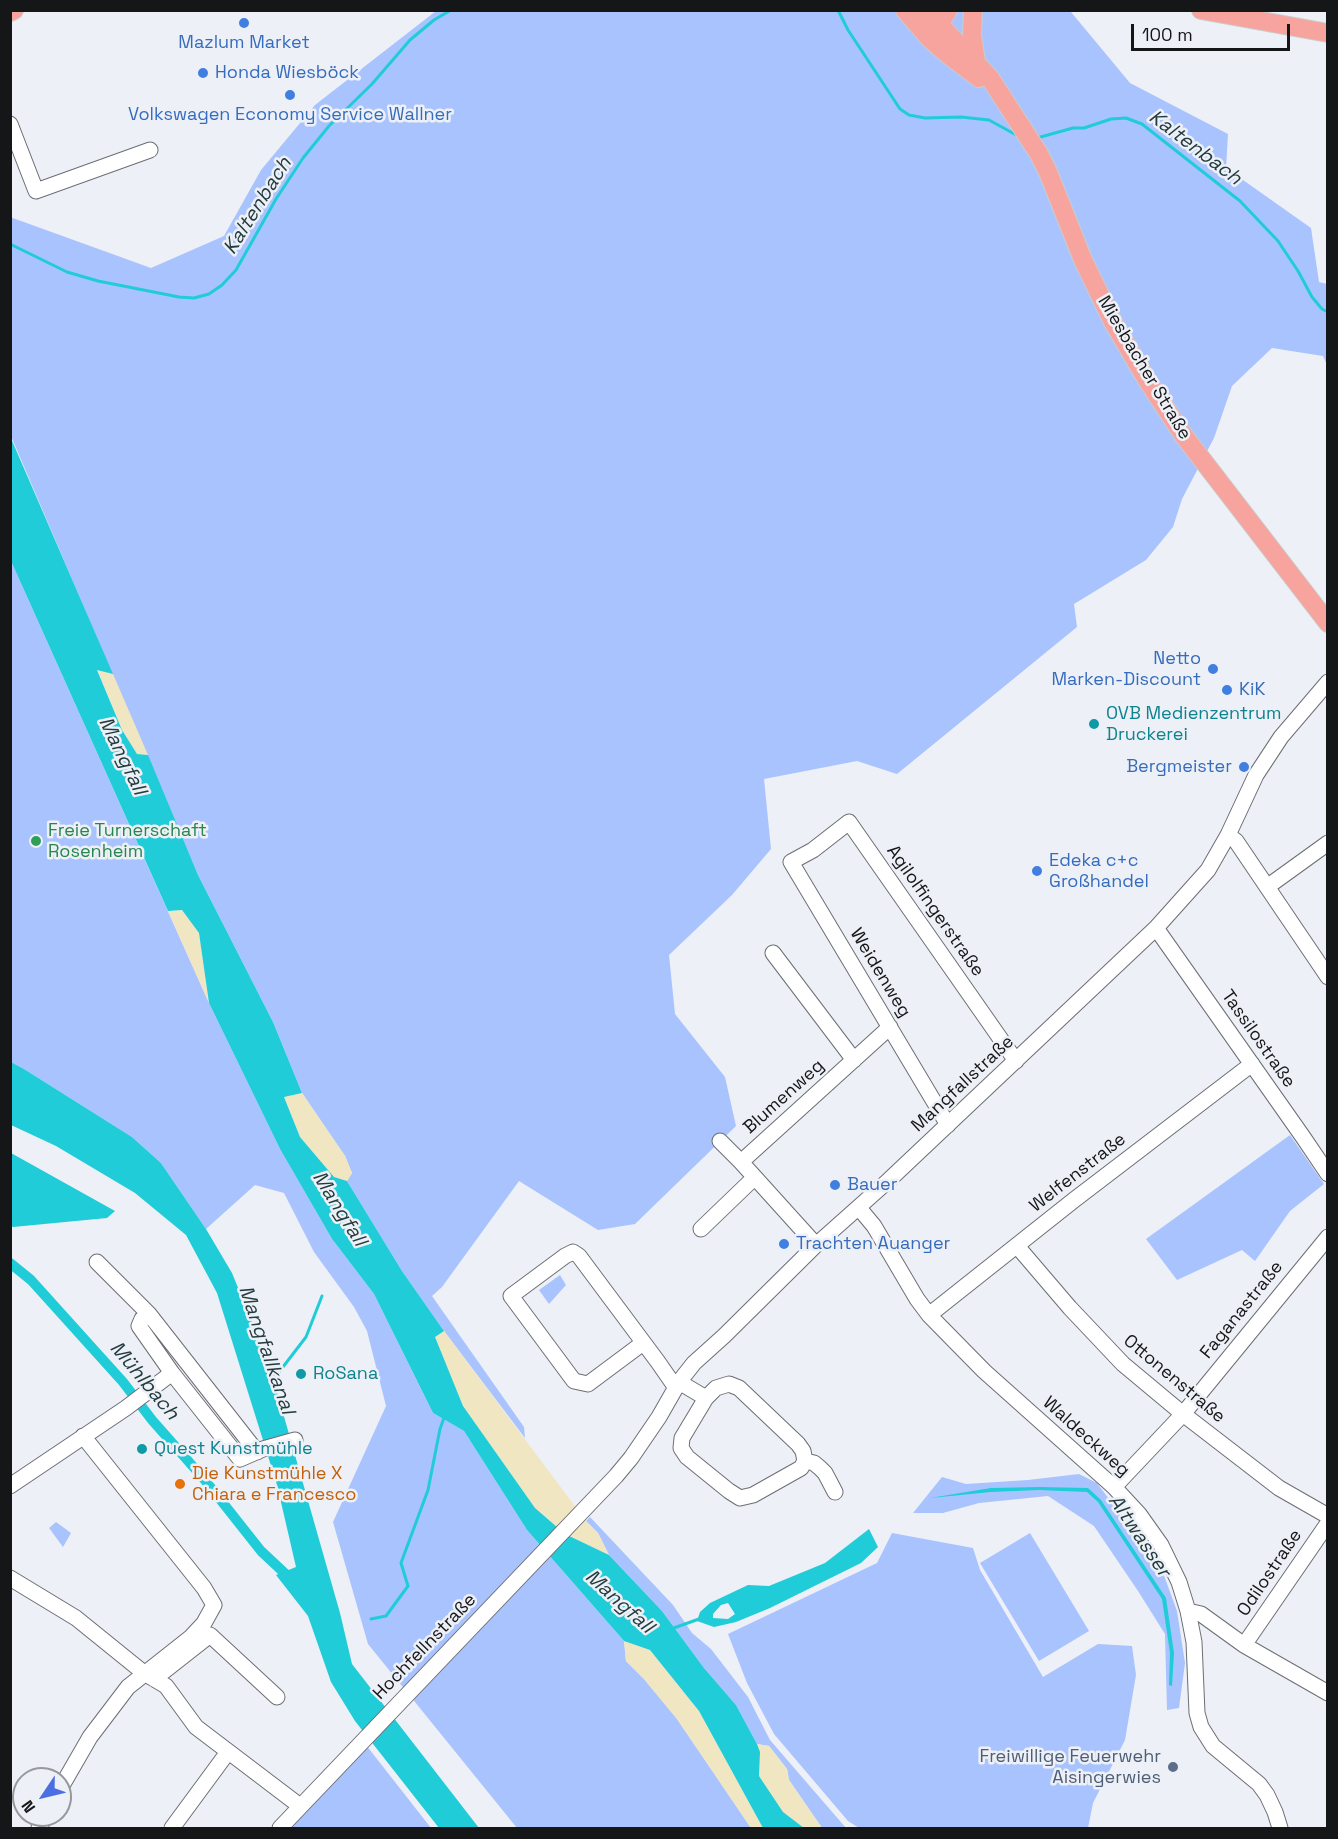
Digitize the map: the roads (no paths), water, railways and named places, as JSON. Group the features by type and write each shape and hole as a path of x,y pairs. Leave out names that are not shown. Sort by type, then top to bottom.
{"main road":[{"name":"Miesbacher Straße","path":"905,10 941,26"},
{"name":"Miesbacher Straße","path":"926,10 990,78 1039,154 1088,271 1113,322 1147,380 1184,436 1328,623"},
{"path":"941,26 957,23 968,10"},
{"path":"973,10 972,35 976,62"},
{"path":"1202,10 1328,33"},
{"name":"Miesbacher Straße","path":"941,26 946,53 998,91"}],"street":[{"path":"10,124 36,191 150,150"},
{"name":"Mangfallstraße","path":"600,1492 631,1458 694,1363 816,1245 859,1208 1156,928 1208,870 1228,835 1256,775 1284,734 1328,682"},
{"name":"Agilolfingerstraße","path":"813,850 849,822 1016,1060"},
{"path":"1228,835 1236,841 1328,977"},
{"path":"1267,887 1328,843"},
{"name":"Weidenweg","path":"813,850 791,862 948,1125"},
{"name":"Tassilostraße","path":"1156,928 1328,1174"},
{"name":"Blumenweg","path":"773,953 854,1060"},
{"name":"Blumenweg","path":"741,1162 890,1028"},
{"name":"Welfenstraße","path":"929,1315 1083,1193 1252,1064"},
{"name":"Blumenweg","path":"720,1141 816,1245"},
{"path":"701,1229 754,1178"},
{"name":"Waldeckweg","path":"859,1208 874,1226 929,1315 984,1371 1114,1487 1139,1514 1161,1545 1179,1582 1188,1611 1194,1642 1197,1713 1201,1727 1213,1746 1259,1784 1267,1795 1280,1828"},
{"name":"Faganastraße","path":"1114,1487 1183,1414 1328,1237"},
{"name":"Ottonenstraße","path":"1017,1246 1070,1308 1123,1364 1183,1414 1279,1488 1328,1516"},
{"path":"643,1343 588,1384 574,1380 511,1296 573,1252 579,1256 643,1343 678,1385 706,1398"},
{"path":"97,1262 149,1314 260,1451"},
{"path":"149,1314 142,1319 139,1326 172,1373 240,1459 295,1440"},
{"path":"10,1486 126,1408 172,1373"},
{"path":"729,1384 739,1388 798,1443 805,1461 801,1468 753,1496 740,1498 687,1457 681,1448 682,1438 706,1398 716,1388 729,1384"},
{"path":"83,1436 204,1588 214,1605 204,1623 149,1676"},
{"path":"805,1461 814,1463 825,1473 835,1492"},
{"name":"Hochfellnstraße","path":"280,1828 600,1492"},
{"name":"Odilostraße","path":"1244,1645 1328,1523"},
{"path":"10,1578 76,1617 149,1676 166,1686 196,1728 300,1806"},
{"path":"1188,1611 1201,1614 1244,1645 1328,1693"},
{"path":"72,1768 90,1737 128,1687 149,1676 210,1635 277,1697"},
{"path":"172,1828 228,1752"}],"water":[{"name":"Mangfall","path":"10,436 113,674 97,670 122,730 137,754 148,755 198,875 273,1022 302,1093 284,1097 300,1137 334,1177 347,1181 402,1271 444,1331 435,1337 463,1406 535,1508 565,1534 609,1555 662,1611 704,1668 736,1705 760,1752 759,1776 783,1812 804,1828 763,1828 699,1711 650,1650 624,1641 527,1530 464,1431 433,1413 374,1294 332,1239 280,1149 209,1003 199,933 182,910 168,911 11,561"},
{"path":"11,1062 132,1137 161,1163 206,1229 232,1273 272,1371 283,1380 277,1392 340,1613 352,1664 479,1828 439,1828 355,1721 331,1682 308,1616 276,1575 296,1567 277,1485 217,1293 186,1235 135,1193 56,1146 11,1125"},
{"path":"10,1153 115,1211 107,1218 11,1226"},
{"path":"991,1488 1088,1488 1101,1500 1166,1598 1174,1653 1172,1686 1169,1685 1170,1653 1162,1599 1098,1502 1087,1492 1039,1490 930,1498"},
{"path":"869,1529 878,1547 861,1563 770,1608 736,1622 714,1627 697,1621 700,1612 710,1603 748,1585 769,1586 825,1563","holes":["728,1603 735,1614 728,1619 713,1618 713,1614 721,1605"]}],"waterway":[{"name":"Kaltenbach","path":"10,244 67,272 98,281 179,297 194,298 209,294 222,285 236,270 276,199 303,158 329,126 372,84 410,40 434,20 451,10"},
{"name":"Kaltenbach","path":"838,10 848,30 900,109 909,115 925,118 961,117 989,120 1020,137"},
{"name":"Kaltenbach","path":"1037,138 1073,128 1084,128 1111,119 1126,118 1142,124 1240,201 1278,241 1312,297 1322,309 1328,312"},
{"name":"Mühlbach","path":"10,1263 31,1280 123,1382 261,1551 293,1581"},
{"name":"Mangfallkanal","path":"276,1376 306,1337 322,1296"},
{"path":"371,1619 386,1616 408,1586 401,1563 428,1490 445,1415"},
{"name":"Altwasser","path":"671,1629 699,1619"}],"place":[{"name":"Mazlum Market","path":"244,23"},
{"name":"Honda Wiesböck","path":"203,73"},
{"name":"Volkswagen Economy Service Wallner","path":"290,95"},
{"name":"Netto Marken-Discount","path":"1213,669"},
{"name":"KiK","path":"1227,690"},
{"name":"OVB Medienzentrum Druckerei","path":"1094,724"},
{"name":"Bergmeister","path":"1244,767"},
{"name":"Freie Turnerschaft Rosenheim","path":"36,841"},
{"name":"Edeka c+c Großhandel","path":"1037,871"},
{"name":"Bauer","path":"835,1185"},
{"name":"Trachten Auanger","path":"784,1244"},
{"name":"RoSana","path":"301,1374"},
{"name":"Quest Kunstmühle","path":"142,1449"},
{"name":"Die Kunstmühle X Chiara e Francesco","path":"180,1484"},
{"name":"Freiwillige Feuerwehr Aisingerwies","path":"1173,1767"}]}
